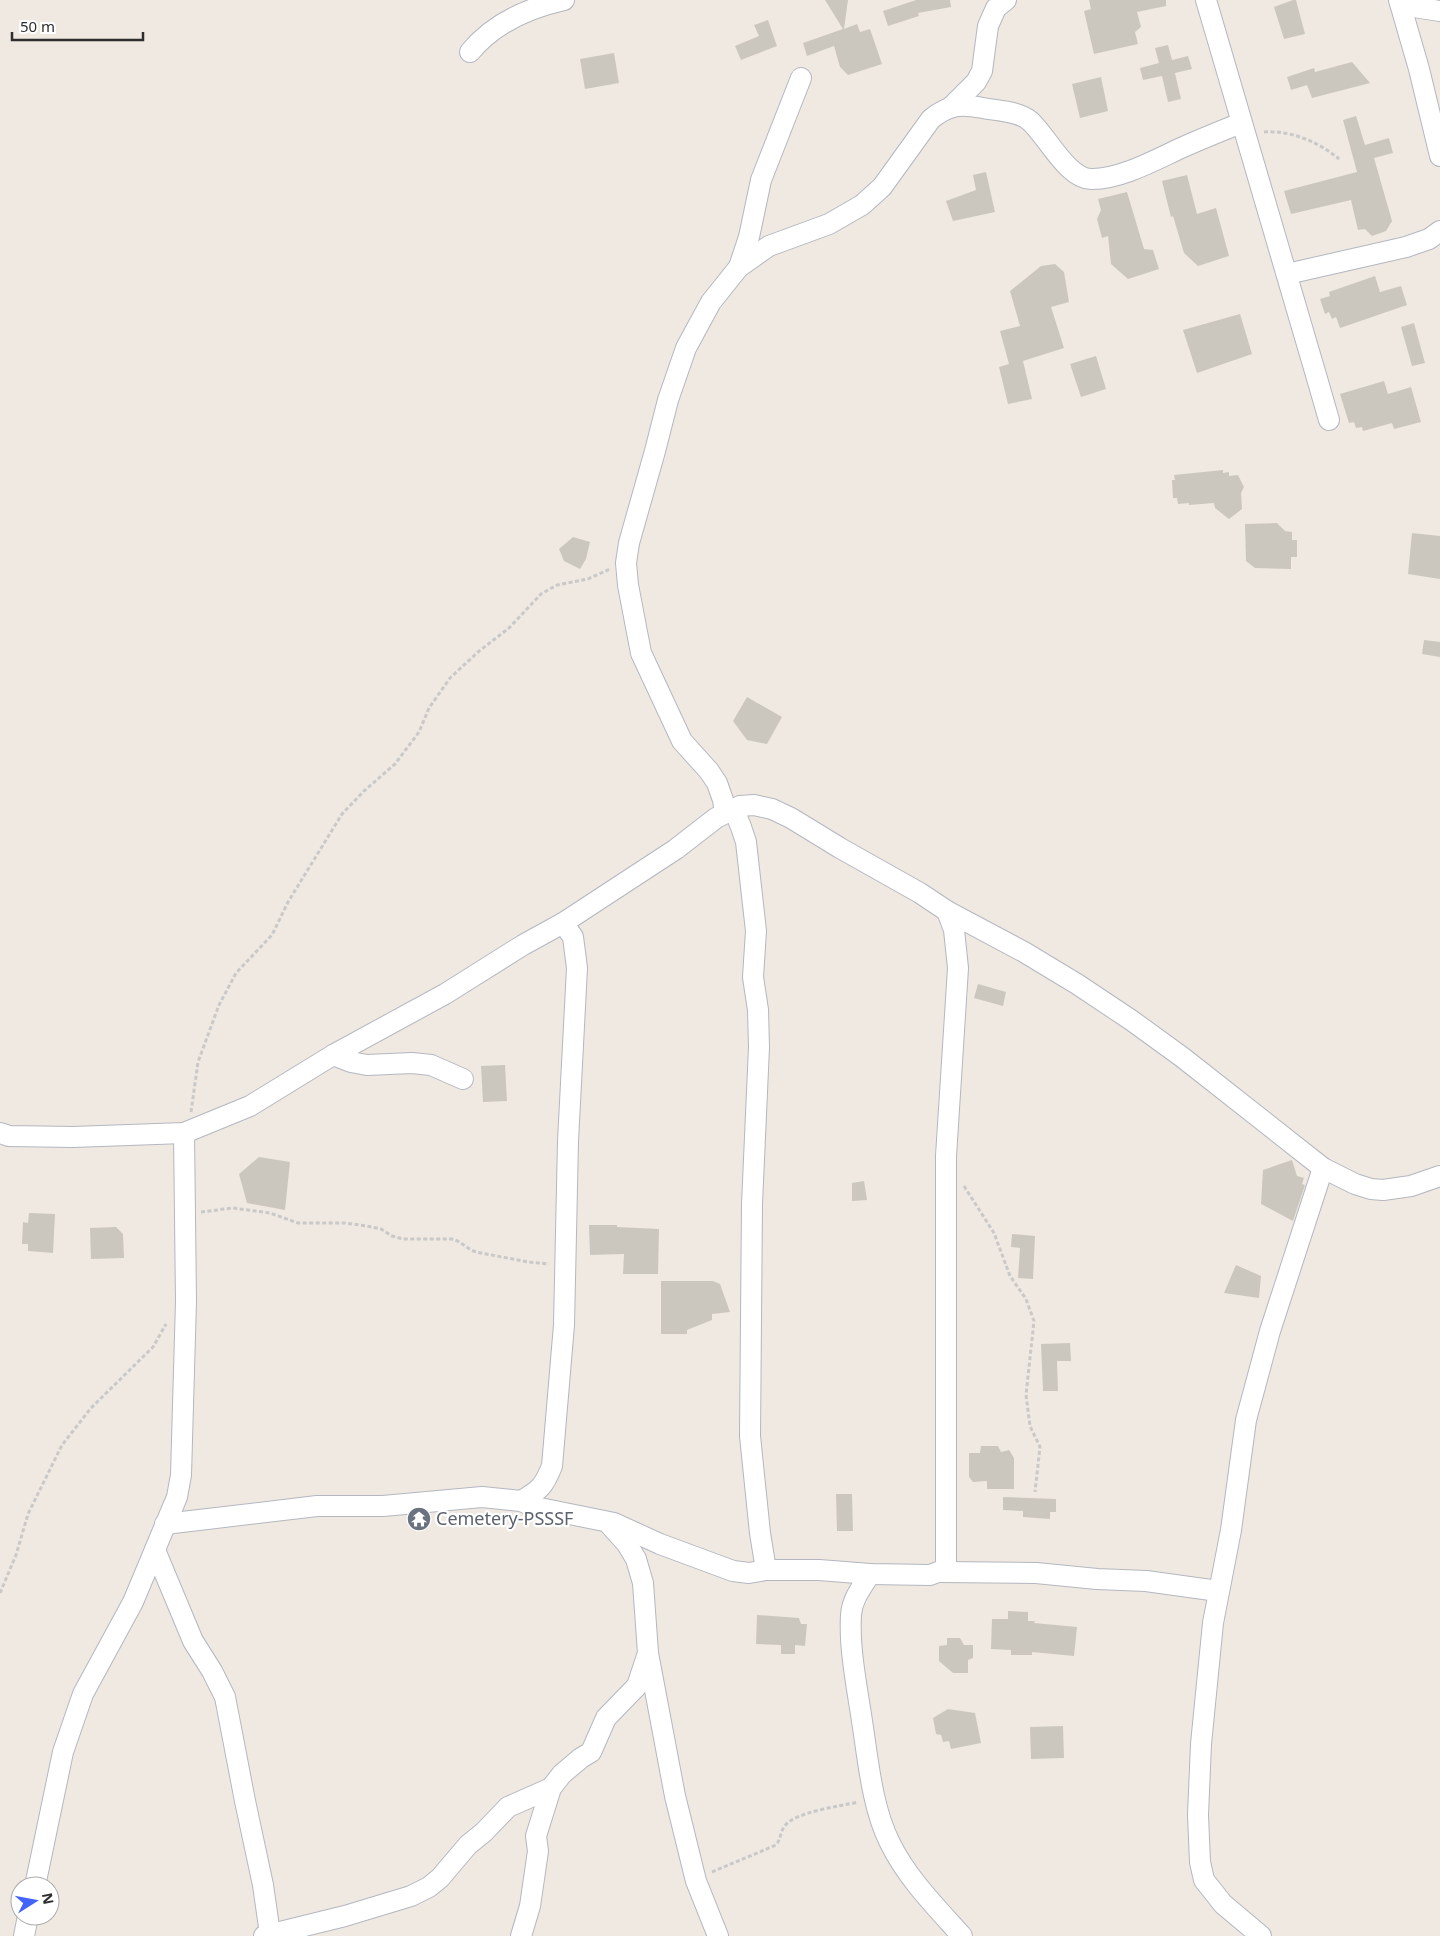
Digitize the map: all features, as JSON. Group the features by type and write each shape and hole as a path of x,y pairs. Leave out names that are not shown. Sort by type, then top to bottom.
{"street":[{"path":"470,52 481,39 527,10 564,0"},
{"path":"952,106 976,82 982,71 988,26 996,8 1006,0"},
{"path":"1206,0 1329,420"},
{"path":"1440,11 1400,2 1419,69 1440,156"},
{"path":"740,267 749,237 761,180 801,78"},
{"path":"766,1570 760,1533 750,1436 752,1204 758,1010 753,977 756,931 746,842 737,817 727,812 717,783 709,771 682,741 641,653 628,585 626,563 636,516 668,400 686,348 711,302 740,267 769,246 829,224 862,205 888,179 931,119 940,111 963,104 1014,114 1029,120 1068,166 1081,177 1091,179 1128,171 1242,128"},
{"path":"1287,274 1406,246 1429,239 1440,231"},
{"path":"0,1133 10,1136 72,1137 190,1131 250,1106 333,1055 445,994 523,945 563,923 676,849 727,812 740,806 763,806 791,818 920,893 947,911 1024,952 1132,1020 1323,1168 1355,1184 1371,1189 1383,1190 1411,1186 1440,1176"},
{"path":"941,1572 946,1564 946,1156 958,968 954,930 947,911"},
{"path":"522,1501 546,1482 552,1466 564,1325 568,1131 577,968 573,937 563,923"},
{"path":"333,1055 351,1062 367,1065 412,1063 431,1065 463,1079"},
{"path":"37,1876 62,1752 74,1718 83,1694 134,1602 177,1497 181,1475 186,1301 185,1215 190,1131"},
{"path":"1261,1936 1223,1904 1210,1890 1204,1880 1200,1862 1198,1815 1201,1744 1213,1623 1231,1530 1246,1420 1270,1331 1323,1168"},
{"path":"165,1524 317,1506 383,1506 482,1497 522,1501 535,1507 607,1522 733,1571 749,1573 766,1570 819,1570 870,1574 930,1574 941,1572 1036,1573 1166,1583 1218,1591"},
{"path":"607,1522 636,1559 643,1583 648,1653 675,1796 696,1881 718,1936"},
{"path":"155,1550 193,1640 226,1697 245,1801 264,1885 267,1935 345,1916 411,1896 429,1887 440,1878 468,1845 484,1832 508,1807 552,1788"},
{"path":"870,1574 855,1599 852,1614 854,1672 876,1797 884,1830 891,1845 917,1884 962,1936"},
{"path":"521,1936 530,1906 538,1852 536,1836 552,1788 562,1774 580,1758 591,1752 606,1718 637,1686 648,1653"}],"path":[{"path":"1242,128 1290,135 1307,140 1328,150 1338,159"},
{"path":"190,1131 190,1111 198,1062 218,1005 236,973 272,935 288,902 342,814 364,791 395,764 419,732 429,708 450,678 478,652 509,628 541,594 557,585 588,579 626,563"},
{"path":"946,1156 994,1234 1010,1276 1026,1299 1034,1321 1026,1395 1030,1426 1040,1447 1035,1492"},
{"path":"185,1215 233,1208 270,1213 298,1223 345,1223 367,1226 381,1229 392,1236 403,1239 458,1240 476,1252 528,1262 565,1265"},
{"path":"0,1592 16,1555 28,1514 62,1445 91,1408 153,1347 164,1326 186,1301"},
{"path":"696,1881 720,1868 776,1845 784,1827 790,1820 876,1797"}],"building":[{"path":"825,0 848,0 844,29 857,24 860,32 870,29 882,64 848,75 840,67 834,46 807,56 803,43 843,29"},
{"path":"916,0 950,0 951,7 918,13 919,16 888,26 883,11"},
{"path":"1089,0 1166,0 1166,6 1137,12 1141,27 1135,32 1138,44 1094,54 1084,11 1091,9"},
{"path":"1296,0 1305,34 1284,39 1274,7"},
{"path":"768,20 777,46 741,60 735,46 759,36 754,25"},
{"path":"1168,45 1172,60 1188,56 1192,69 1175,73 1181,99 1168,102 1162,76 1143,80 1140,68 1159,63 1155,48"},
{"path":"614,53 619,83 585,89 580,59"},
{"path":"1352,62 1370,83 1312,98 1307,85 1291,90 1287,77 1314,68 1315,72"},
{"path":"1101,77 1108,111 1080,118 1072,84"},
{"path":"1356,116 1365,145 1389,138 1393,153 1374,158 1392,221 1386,231 1372,236 1365,229 1358,230 1351,200 1291,214 1284,191 1357,172 1343,120"},
{"path":"986,172 995,212 953,221 946,201 976,190 973,175"},
{"path":"1187,175 1197,214 1216,208 1229,256 1198,266 1184,253 1173,216 1171,217 1162,181"},
{"path":"1127,192 1144,249 1153,250 1159,269 1128,279 1111,264 1108,236 1102,238 1097,219 1101,210 1098,199"},
{"path":"1055,264 1064,272 1069,302 1051,307 1064,348 1023,361 1032,399 1008,404 999,367 1009,364 1000,331 1020,326 1010,291 1041,266"},
{"path":"1375,276 1380,292 1401,286 1407,305 1340,328 1336,317 1332,319 1329,312 1325,314 1320,299 1330,296 1329,292"},
{"path":"1240,314 1252,354 1197,373 1183,330"},
{"path":"1414,323 1425,363 1412,366 1401,327"},
{"path":"1096,356 1106,389 1081,397 1070,364"},
{"path":"1384,381 1388,394 1411,387 1421,422 1394,429 1392,423 1363,431 1362,427 1356,428 1354,422 1349,423 1340,394"},
{"path":"1223,470 1223,473 1229,472 1229,476 1238,475 1244,487 1241,493 1242,509 1229,519 1215,508 1214,503 1178,504 1177,498 1173,498 1172,480 1175,480 1174,475"},
{"path":"1277,523 1285,531 1292,532 1292,540 1297,540 1297,557 1291,557 1291,569 1255,568 1246,561 1245,524"},
{"path":"1412,533 1440,536 1440,579 1408,574"},
{"path":"573,537 590,542 586,559 580,569 564,561 559,549"},
{"path":"1424,640 1440,642 1440,657 1422,654"},
{"path":"747,697 782,717 767,744 747,740 733,721"},
{"path":"978,984 1006,992 1003,1006 974,998"},
{"path":"505,1065 507,1101 483,1102 481,1066"},
{"path":"259,1157 290,1162 285,1210 247,1203 239,1174"},
{"path":"1292,1160 1297,1176 1304,1178 1302,1184 1305,1185 1293,1221 1261,1204 1263,1170"},
{"path":"864,1181 867,1200 852,1201 852,1183"},
{"path":"29,1213 55,1214 53,1253 28,1251 28,1244 22,1244 23,1222 28,1223"},
{"path":"589,1225 617,1225 617,1227 659,1229 658,1274 623,1274 624,1254 590,1255"},
{"path":"116,1227 123,1234 124,1258 91,1259 90,1228"},
{"path":"1012,1234 1035,1236 1033,1279 1018,1278 1020,1248 1011,1247"},
{"path":"1236,1265 1261,1276 1259,1298 1224,1293"},
{"path":"661,1281 713,1281 720,1284 730,1312 712,1314 712,1320 687,1330 687,1334 661,1334"},
{"path":"1070,1343 1071,1361 1057,1361 1058,1391 1043,1391 1041,1344"},
{"path":"981,1446 998,1446 1001,1452 1009,1450 1014,1458 1014,1489 987,1489 987,1481 973,1482 969,1477 969,1453 980,1453"},
{"path":"836,1494 852,1494 853,1531 837,1531"},
{"path":"1003,1497 1056,1499 1056,1512 1050,1512 1050,1519 1023,1517 1023,1511 1003,1510"},
{"path":"1008,1611 1028,1612 1028,1621 1035,1621 1034,1623 1077,1627 1074,1656 1032,1652 1032,1655 1011,1655 1011,1650 991,1649 992,1619 1008,1619"},
{"path":"757,1615 799,1618 801,1624 807,1624 805,1646 795,1645 795,1654 781,1654 781,1645 756,1644"},
{"path":"947,1638 960,1638 964,1645 973,1645 973,1658 968,1660 968,1673 953,1673 939,1661 939,1646 947,1645"},
{"path":"948,1709 975,1713 981,1743 951,1749 949,1741 943,1742 941,1735 936,1734 933,1718"},
{"path":"1063,1726 1064,1758 1031,1759 1030,1727"}],"place":[{"name":"Cemetery-PSSSF","path":"419,1519"}]}
